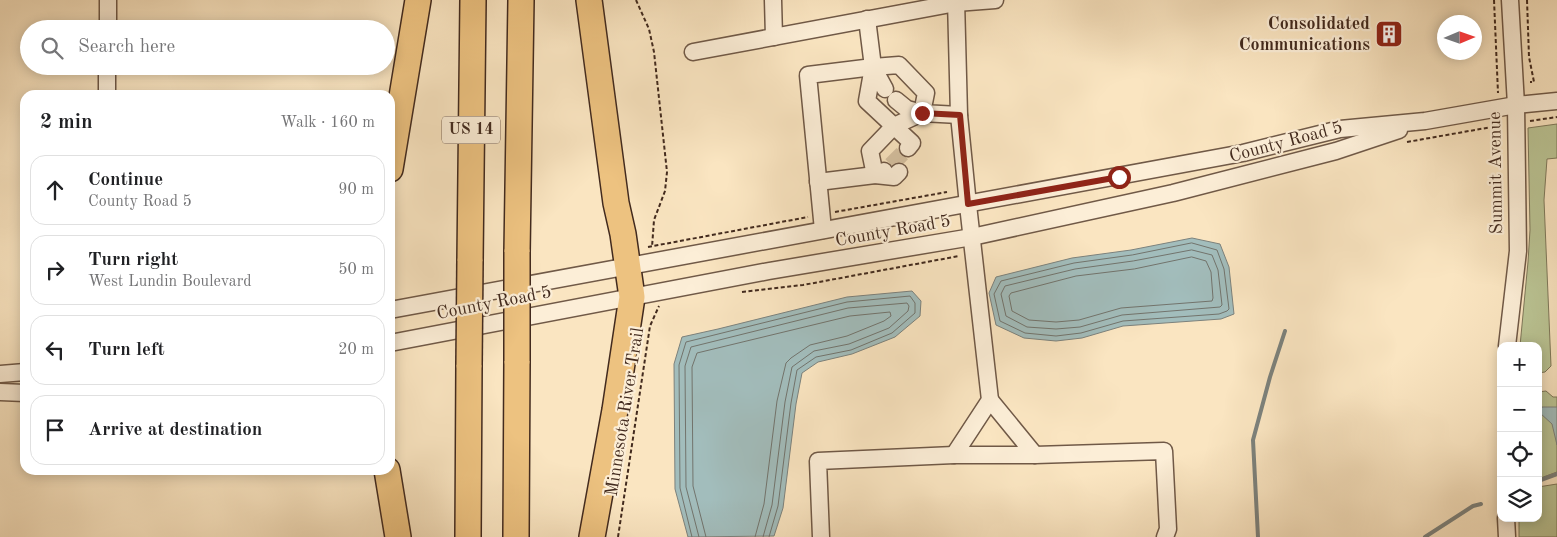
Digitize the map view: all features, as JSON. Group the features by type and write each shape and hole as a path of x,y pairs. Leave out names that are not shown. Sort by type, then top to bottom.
{"highway":[{"path":"395,139 418,0"},
{"name":"US 14","path":"468,537 473,0"},
{"name":"US 14","path":"516,537 517,252 521,0"},
{"path":"589,0 616,203 623,234 632,297 615,410 592,537"},
{"path":"388,475 398,537"}],"street":[{"path":"108,0 108,20"},
{"path":"773,0 774,37"},
{"path":"693,52 956,2 995,0"},
{"name":"Summit Avenue","path":"1507,342 1518,251 1516,105 1510,0"},
{"path":"956,2 960,115 990,400 1035,454"},
{"path":"868,19 873,66 867,102 894,126 912,148"},
{"path":"823,230 808,75 873,66 899,65 926,93 922,113"},
{"path":"873,66 891,95 907,109 922,113 960,115"},
{"path":"107,75 107,90"},
{"name":"County Road 5","path":"395,309 1243,153 1340,130 1425,122 1516,105 1557,101"},
{"path":"875,175 870,151 894,126 922,113"},
{"name":"County Road 5","path":"395,342 769,272 972,237 1173,193 1327,154 1425,122"},
{"path":"818,182 875,175 895,168"},
{"path":"0,374 20,372"},
{"path":"0,392 20,393"},
{"path":"954,455 990,400"},
{"path":"821,537 818,461 954,455 1164,451 1168,529 1165,537"},
{"path":"1506,522 1507,537"}],"path":[{"path":"636,0 649,29 654,52 667,172 665,191 654,220 652,262"},
{"path":"1494,0 1499,108"},
{"name":"Minnesota River Trail","path":"618,537 650,326 659,305 656,293"}],"green space":[{"path":"1557,124 1557,158 1547,159 1544,200 1551,366 1542,372 1542,342 1520,342 1530,230 1528,128"},
{"path":"1546,391 1553,397 1557,397 1557,472 1542,478 1542,432 1542,392"},
{"path":"1557,484 1557,537 1519,537 1519,522 1542,522 1542,486"}],"water":[{"path":"1192,238 1220,244 1229,267 1234,314 1221,319 1123,326 1082,338 1056,341 1024,338 996,325 989,293 996,277 1072,258 1131,250"},
{"path":"912,291 921,301 920,316 895,337 852,354 818,362 802,373 796,404 783,508 774,536 688,537 675,489 674,364 682,337 847,297"},
{"path":"1542,407 1557,407 1557,445 1552,424 1542,415"}],"waterway":[{"path":"1258,537 1253,440 1285,331"},
{"path":"1542,480 1557,474"},
{"path":"1425,537 1473,506 1481,504"}],"tunnel":[{"path":"891,165 908,148"}],"place":[{"name":"Consolidated Communications","path":"1389,34"}],"route":[{"path":"922,113 960,115 968,204 1119,177"}]}
